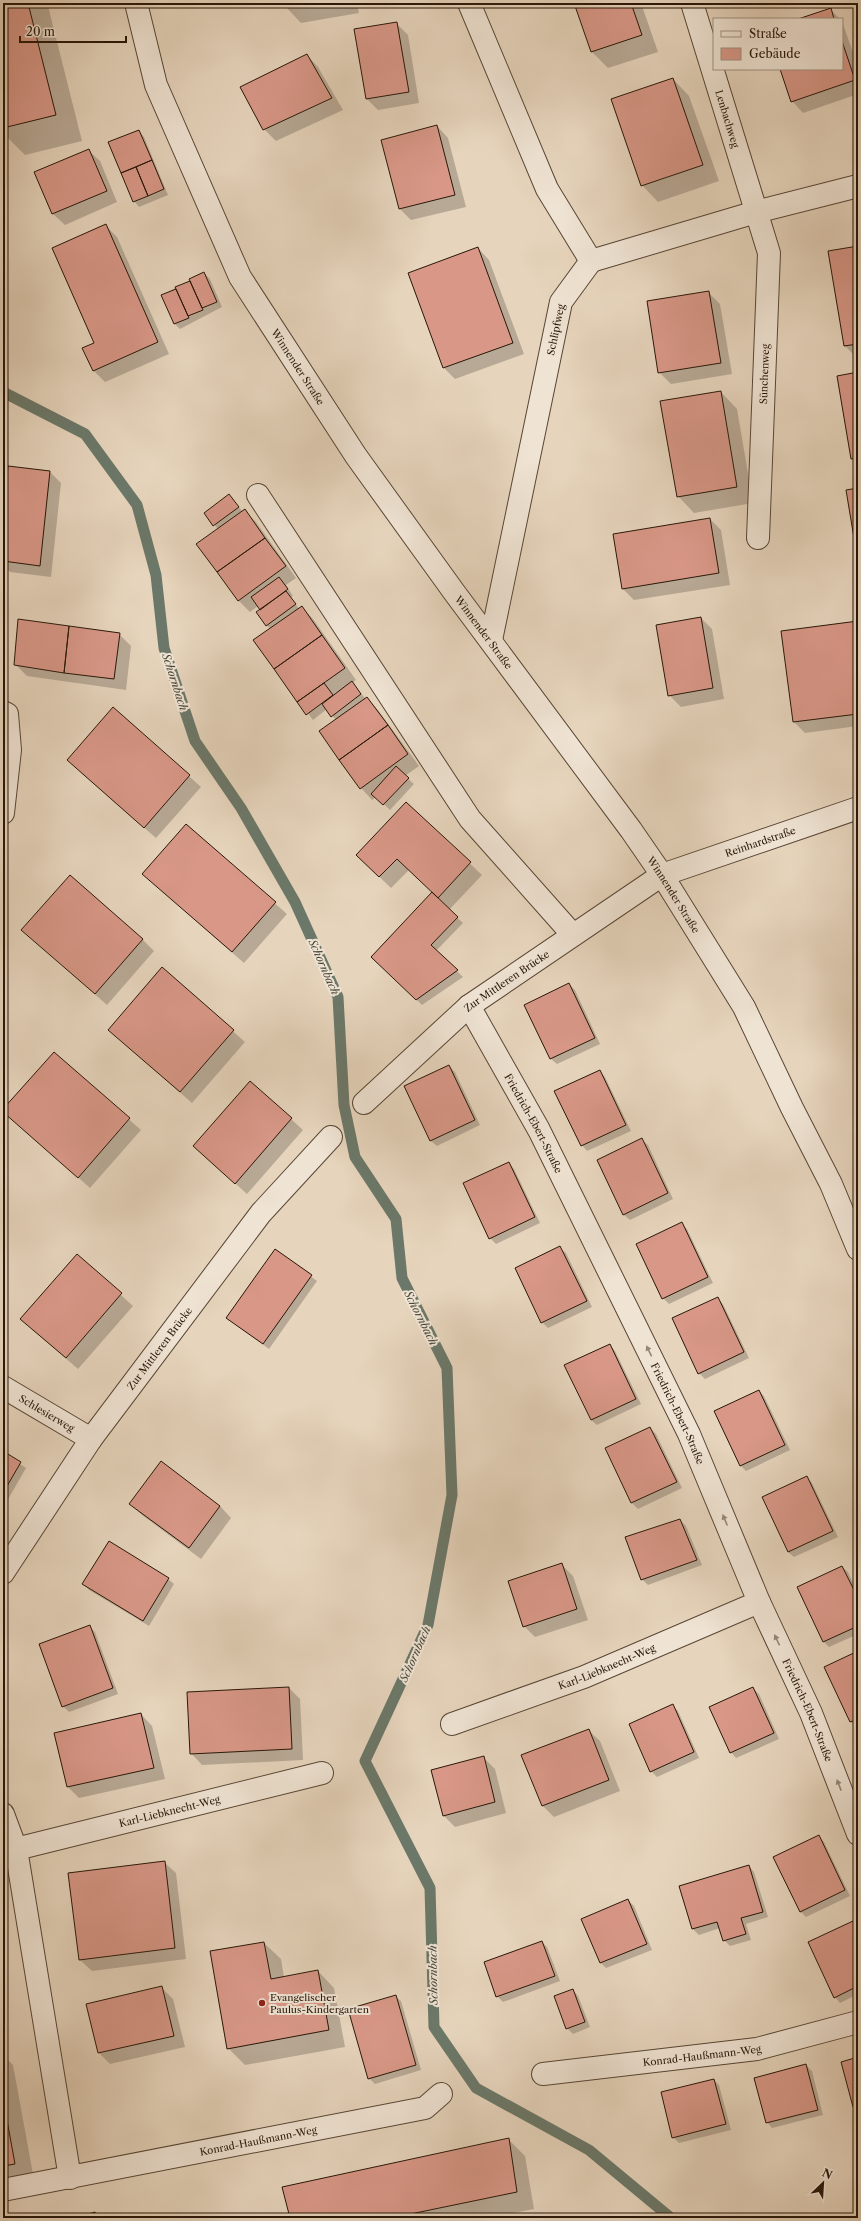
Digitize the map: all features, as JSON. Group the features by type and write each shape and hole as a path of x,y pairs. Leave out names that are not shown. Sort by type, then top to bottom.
{"street":[{"name":"Winnender Straße","path":"136,3 156,85 240,277 356,456 631,830 662,875 744,1007 792,1108 831,1184 858,1249"},
{"path":"469,3 547,189 591,261 756,212 858,186"},
{"name":"Lenbachweg","path":"692,3 756,212"},
{"name":"Sünchenweg","path":"756,212 769,253 758,538"},
{"name":"Schlipfweg","path":"491,640 561,302 591,261"},
{"path":"258,495 470,819 573,935"},
{"path":"3,712 7,714 10,750 3,813"},
{"name":"Reinhardstraße","path":"662,875 858,808"},
{"name":"Zur Mittleren Brücke","path":"364,1103 469,1006 662,875"},
{"name":"Friedrich-Ebert-Straße","path":"469,1006 539,1130 622,1295 689,1434 759,1602 811,1713 858,1834"},
{"name":"Zur Mittleren Brücke","path":"3,1573 91,1439 261,1213 331,1137"},
{"name":"Schlesierweg","path":"3,1388 91,1439"},
{"name":"Karl-Liebknecht-Weg","path":"452,1724 584,1677 759,1602"},
{"name":"Karl-Liebknecht-Weg","path":"16,1849 322,1773"},
{"path":"3,1814 16,1849 70,2178"},
{"name":"Konrad-Haußmann-Weg","path":"543,2074 757,2048 858,2022"},
{"name":"Konrad-Haußmann-Weg","path":"3,2190 425,2108 441,2094"}],"building":[{"path":"3,3 28,3 56,115 3,128"},
{"path":"283,3 306,3 284,7"},
{"path":"574,3 631,3 642,35 591,52"},
{"path":"831,8 834,18 801,18"},
{"path":"397,22 409,92 366,99 354,29"},
{"path":"843,44 855,80 791,102 780,70 843,70"},
{"path":"307,54 332,98 263,130 240,87"},
{"path":"673,78 703,165 641,186 611,99"},
{"path":"437,125 455,195 399,209 381,140"},
{"path":"139,130 152,160 121,173 108,142"},
{"path":"89,149 107,191 52,214 34,172"},
{"path":"152,160 164,189 148,196 136,167"},
{"path":"136,167 148,196 133,202 121,173"},
{"path":"106,224 158,342 93,371 82,348 94,343 52,248"},
{"path":"858,246 858,344 844,346 828,251"},
{"path":"478,247 513,343 443,368 408,273"},
{"path":"204,272 217,302 202,308 189,279"},
{"path":"190,281 203,310 188,316 175,287"},
{"path":"176,289 189,318 174,324 161,295"},
{"path":"709,291 721,363 658,373 647,301"},
{"path":"858,372 858,458 851,459 837,376"},
{"path":"721,391 737,487 677,497 660,401"},
{"path":"8,466 50,471 40,566 3,561 3,510"},
{"path":"858,488 858,543 855,544 846,490"},
{"path":"229,494 239,507 213,526 204,513"},
{"path":"245,509 265,538 217,572 196,544"},
{"path":"710,518 719,573 622,589 613,534"},
{"path":"265,538 286,566 238,601 217,572"},
{"path":"279,577 288,589 260,610 251,597"},
{"path":"286,591 296,604 266,626 256,612"},
{"path":"302,606 322,635 274,669 253,640"},
{"path":"701,617 713,688 668,696 656,625"},
{"path":"18,619 69,626 64,673 14,665"},
{"path":"858,621 858,714 793,722 781,631"},
{"path":"69,626 120,633 114,679 64,673"},
{"path":"322,635 345,668 297,702 274,669"},
{"path":"352,681 361,694 331,717 322,704"},
{"path":"324,683 333,695 306,715 297,702"},
{"path":"367,697 388,725 339,760 319,731"},
{"path":"113,707 190,775 144,828 67,760"},
{"path":"388,725 408,754 360,789 339,760"},
{"path":"396,766 409,778 383,805 371,794"},
{"path":"406,802 471,862 438,898 397,859 379,877 356,855"},
{"path":"186,824 276,902 232,952 142,874"},
{"path":"70,875 143,939 95,994 21,930"},
{"path":"432,892 458,917 431,945 458,970 416,1000 371,957"},
{"path":"162,967 234,1030 180,1092 108,1030"},
{"path":"569,983 595,1038 550,1059 524,1005"},
{"path":"54,1052 130,1118 78,1178 3,1112 3,1109"},
{"path":"449,1065 475,1120 430,1141 404,1086"},
{"path":"600,1070 626,1125 581,1146 554,1091"},
{"path":"250,1081 292,1118 235,1184 193,1146"},
{"path":"642,1138 668,1193 623,1215 597,1160"},
{"path":"509,1162 535,1217 489,1239 463,1183"},
{"path":"682,1222 708,1277 662,1299 636,1244"},
{"path":"560,1246 587,1301 541,1323 515,1268"},
{"path":"275,1249 312,1275 263,1344 226,1318"},
{"path":"77,1254 122,1293 66,1358 20,1319"},
{"path":"718,1297 744,1352 698,1374 672,1318"},
{"path":"610,1344 636,1399 591,1420 564,1365"},
{"path":"759,1390 785,1445 740,1466 714,1411"},
{"path":"650,1427 677,1482 631,1503 605,1448"},
{"path":"3,1451 21,1462 3,1493"},
{"path":"161,1461 220,1506 189,1548 129,1504"},
{"path":"807,1476 833,1531 788,1552 762,1497"},
{"path":"680,1519 697,1560 641,1580 625,1537"},
{"path":"109,1541 169,1578 143,1621 82,1584"},
{"path":"562,1563 577,1609 523,1627 508,1581"},
{"path":"842,1566 858,1598 858,1626 823,1642 797,1587"},
{"path":"90,1625 113,1688 62,1707 39,1644"},
{"path":"858,1651 858,1719 850,1722 824,1667"},
{"path":"289,1687 292,1749 190,1754 187,1692"},
{"path":"753,1687 774,1733 730,1753 709,1707"},
{"path":"673,1704 694,1752 650,1772 629,1724"},
{"path":"141,1713 154,1768 67,1787 54,1733"},
{"path":"589,1729 609,1780 542,1806 521,1755"},
{"path":"484,1756 495,1802 443,1816 431,1770"},
{"path":"819,1835 845,1890 800,1912 773,1857"},
{"path":"165,1861 175,1948 79,1960 68,1873"},
{"path":"749,1865 763,1912 741,1918 746,1934 723,1941 717,1922 692,1929 679,1886"},
{"path":"628,1899 647,1944 600,1963 581,1919"},
{"path":"853,1921 858,1930 858,1986 834,1998 808,1942"},
{"path":"542,1941 555,1976 496,1997 484,1962"},
{"path":"264,1942 271,1979 318,1970 329,2030 227,2049 210,1951"},
{"path":"162,1986 174,2036 98,2053 86,2004"},
{"path":"573,1989 585,2022 566,2029 554,1996"},
{"path":"396,1995 416,2065 368,2079 348,2009"},
{"path":"858,2057 858,2105 853,2107 841,2062"},
{"path":"806,2064 818,2110 766,2123 754,2078"},
{"path":"714,2079 726,2124 672,2138 661,2092"},
{"path":"3,2098 15,2164 3,2166"},
{"path":"509,2138 517,2192 391,2218 290,2218 282,2187"},
{"path":"95,2212 97,2218 75,2218"}],"waterway":[{"name":"Schornbach","path":"3,392 85,434 137,505 156,575 164,648 195,741 241,808 295,902 338,997 344,1105 355,1157 396,1219 402,1278 447,1368 452,1495 428,1625 365,1761 430,1888 434,2027 476,2088 589,2150 671,2218"}],"place":[{"name":"Evangelischer Paulus-Kindergarten","path":"262,2003"}]}
